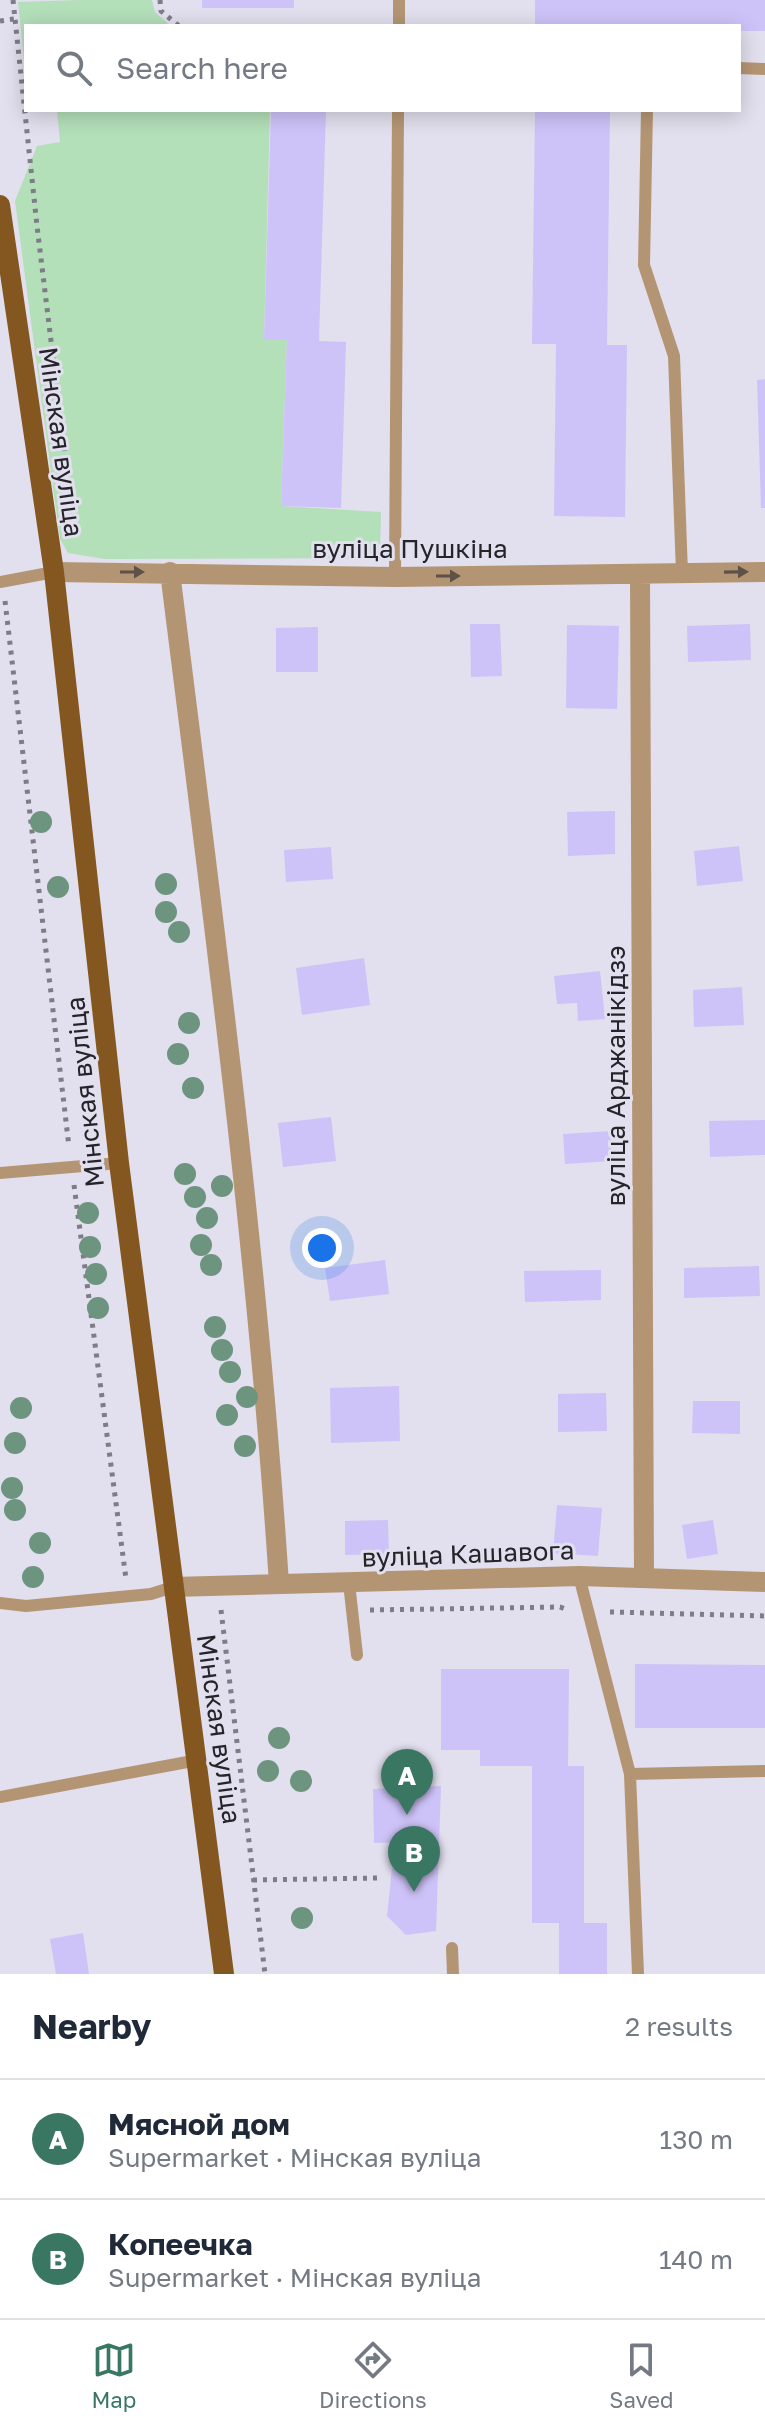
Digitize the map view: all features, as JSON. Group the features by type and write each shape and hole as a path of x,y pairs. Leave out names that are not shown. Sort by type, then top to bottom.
{"main road":[{"name":"Мінская вуліца","path":"0,205 54,572 119,1163 224,1974"}],"street":[{"name":"вуліца Пушкіна","path":"54,572 395,577 765,572"},
{"path":"170,572 234,1084 271,1459 279,1584"},
{"name":"вуліца Арджанікідзэ","path":"640,575 644,1578"},
{"name":"вуліца Кашавога","path":"173,1587 579,1576 765,1582"}],"lane":[{"path":"399,0 399,24"},
{"path":"741,68 765,69"},
{"path":"395,577 398,112"},
{"path":"647,112 644,265 674,356 682,573"},
{"path":"2,581 54,572"},
{"path":"0,1173 119,1163"},
{"path":"579,1576 630,1774 638,1974"},
{"path":"349,1583 357,1655"},
{"path":"0,1603 26,1606 151,1594 173,1587"},
{"path":"0,1797 198,1760"},
{"path":"630,1774 765,1771"},
{"path":"452,1948 453,1974"}],"path":[{"path":"13,0 24,104"},
{"path":"160,0 161,11 177,24"},
{"path":"0,21 14,19"},
{"path":"25,112 67,472"},
{"path":"2,581 124,1578 151,1594"},
{"path":"218,1584 265,1974"},
{"path":"352,1610 560,1607 570,1612 765,1616"},
{"path":"221,1613 236,1612"},
{"path":"253,1880 379,1878"}],"green space":[{"path":"152,0 155,12 169,24 24,24 24,60 18,2"},
{"path":"57,112 270,112 264,339 287,340 281,506 381,512 380,558 105,559 68,553 60,539 15,201 37,146 60,142"}],"building":[{"path":"202,0 294,0 294,8 202,8"},
{"path":"535,0 765,0 765,31 741,31 741,24 535,24"},
{"path":"271,112 326,112 319,341 346,342 341,508 281,506 287,340 264,340"},
{"path":"535,112 610,112 607,345 627,345 625,517 554,516 556,344 532,344"},
{"path":"765,379 765,508 761,508 757,380"},
{"path":"470,624 500,624 502,676 471,677"},
{"path":"750,624 751,660 688,662 687,626"},
{"path":"567,625 619,626 617,709 566,708"},
{"path":"318,627 318,672 276,672 276,628"},
{"path":"615,811 615,854 568,856 567,812"},
{"path":"739,846 743,881 697,886 694,851"},
{"path":"331,847 333,879 286,882 284,850"},
{"path":"364,958 370,1005 302,1015 296,968"},
{"path":"600,971 605,1019 578,1021 577,1003 557,1004 554,976"},
{"path":"742,987 744,1025 694,1027 693,990"},
{"path":"331,1117 336,1161 283,1167 278,1123"},
{"path":"765,1120 765,1155 710,1157 709,1121"},
{"path":"611,1131 613,1161 565,1164 563,1134"},
{"path":"385,1260 389,1294 330,1301 325,1268"},
{"path":"759,1266 760,1296 684,1298 684,1268"},
{"path":"601,1270 601,1300 525,1302 524,1271"},
{"path":"399,1386 400,1441 331,1443 330,1388"},
{"path":"606,1393 607,1431 558,1432 558,1394"},
{"path":"693,1401 740,1401 740,1434 692,1433"},
{"path":"557,1505 602,1508 598,1556 553,1553"},
{"path":"388,1520 389,1554 345,1555 345,1521"},
{"path":"713,1520 718,1554 687,1559 682,1525"},
{"path":"635,1664 765,1665 765,1728 635,1728"},
{"path":"441,1669 569,1669 568,1766 584,1766 584,1923 607,1923 607,1974 559,1974 559,1923 532,1923 532,1766 480,1766 480,1750 441,1750"},
{"path":"441,1786 436,1931 406,1935 387,1916 392,1868 405,1856 405,1842 374,1843 373,1789"},
{"path":"83,1933 89,1974 56,1974 50,1939"}],"place":[{"name":"Мясной дом","path":"407,1815"},
{"name":"Копеечка","path":"414,1892"}]}
